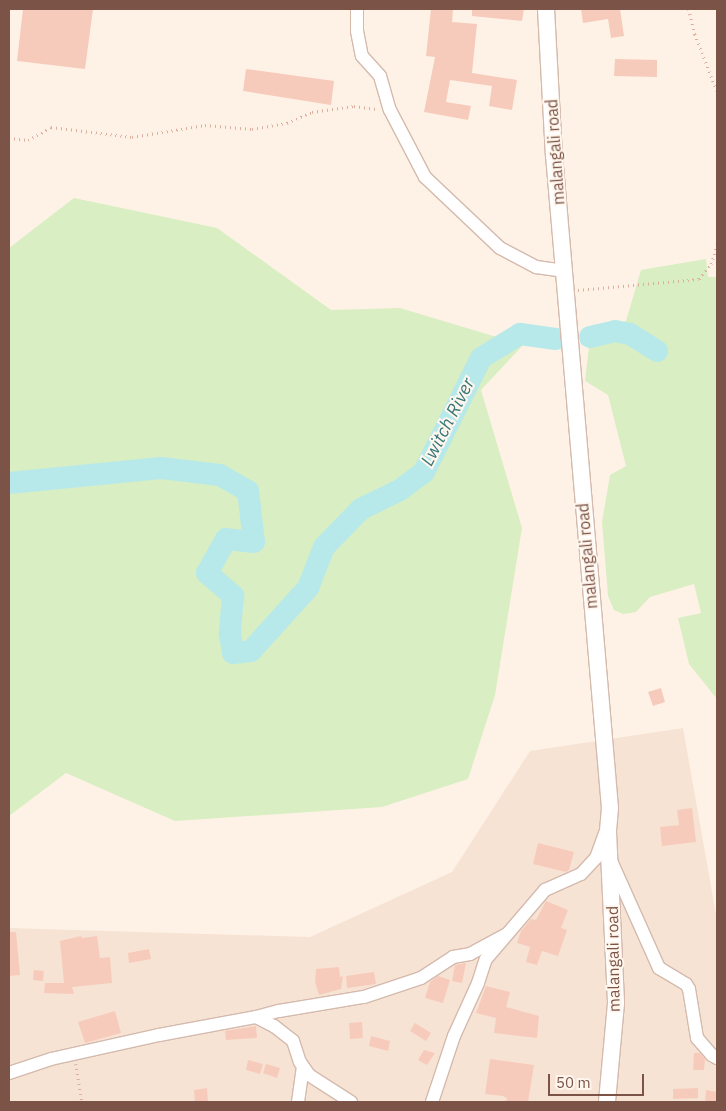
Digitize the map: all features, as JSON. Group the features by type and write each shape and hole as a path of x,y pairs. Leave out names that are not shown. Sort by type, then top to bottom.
{"street":[{"path":"357,9 357,31 362,56 380,76 390,110 425,177 448,196 484,234 519,260 536,267 565,271"},
{"name":"malangali road","path":"546,9 554,155 565,271 582,503 610,808 610,858 616,1003 607,1102"},
{"path":"432,1102 454,1036 478,983 486,959 545,890 581,874 596,858 604,841 610,808"},
{"path":"610,858 659,968 686,984 689,988 696,1035 712,1055 717,1058"},
{"path":"9,1074 32,1064 158,1035 256,1017 279,1010 364,997 421,978 453,957 470,954 507,934"},
{"path":"256,1017 274,1026 292,1041 308,1075 321,1085 351,1102"},
{"path":"298,1102 303,1067"}],"path":[{"path":"689,9 695,34 717,92"},
{"path":"9,138 28,140 51,127 132,137 206,125 252,129 281,125 312,112 346,107 390,110"},
{"path":"566,291 692,281 704,275 711,264 717,244"},
{"path":"78,1053 76,1064 82,1102"}],"shaded area":[{"path":"683,728 717,920 717,1102 9,1102 9,928 310,937 452,872 530,751"}],"green space":[{"path":"74,198 217,228 331,310 400,308 523,345 481,390 522,528 495,695 468,779 382,807 175,821 66,773 9,816 9,248"},
{"path":"706,259 708,277 717,277 717,699 689,664 678,618 701,613 694,584 650,597 636,612 623,614 614,610 608,596 602,522 610,475 626,466 608,395 585,381 590,337 626,321 641,270"}],"building":[{"path":"23,9 93,9 85,69 17,61"},
{"path":"431,9 453,9 452,22 477,24 472,73 517,80 512,110 489,106 492,86 450,80 446,102 471,106 468,120 424,112 435,57 426,56"},
{"path":"472,9 524,9 522,21 472,16"},
{"path":"581,9 620,9 624,36 611,38 608,19 583,23"},
{"path":"615,59 657,60 657,77 614,76"},
{"path":"246,69 334,81 331,105 243,91"},
{"path":"661,688 665,702 653,706 648,692"},
{"path":"692,808 696,842 662,846 660,827 679,825 677,810"},
{"path":"538,843 574,852 569,870 566,872 533,864"},
{"path":"546,901 568,910 561,928 567,930 558,956 542,951 537,965 526,962 530,947 517,943 521,931 531,919 536,920"},
{"path":"9,932 16,932 20,975 9,976"},
{"path":"81,936 82,938 97,936 100,958 110,957 112,983 72,987 74,994 44,993 45,983 64,983 60,941"},
{"path":"149,949 151,959 129,963 128,953"},
{"path":"466,963 462,983 452,981 455,965"},
{"path":"339,967 340,977 343,976 341,989 319,995 315,982 316,969"},
{"path":"34,970 44,971 43,981 33,980"},
{"path":"374,972 376,984 347,988 346,976"},
{"path":"438,976 450,980 443,1003 425,998 430,982"},
{"path":"486,986 510,992 506,1007 539,1016 537,1038 494,1033 496,1018 476,1013"},
{"path":"115,1011 121,1033 85,1043 78,1022"},
{"path":"362,1022 363,1038 350,1039 349,1023"},
{"path":"415,1023 431,1033 426,1041 410,1031"},
{"path":"256,1026 257,1038 226,1040 225,1031"},
{"path":"371,1036 390,1041 388,1051 369,1046"},
{"path":"424,1050 435,1053 427,1065 418,1060"},
{"path":"694,1053 700,1053 705,1059 704,1070 693,1070"},
{"path":"490,1059 534,1065 528,1102 506,1102 507,1098 503,1096 485,1094"},
{"path":"248,1060 263,1064 260,1074 246,1070"},
{"path":"266,1064 280,1068 277,1078 263,1073"},
{"path":"207,1088 208,1102 195,1102 194,1090"},
{"path":"698,1088 698,1098 673,1099 673,1089"},
{"path":"706,1090 717,1092 717,1102 705,1102"}],"waterway":[{"path":"590,337 615,331 630,334 657,351"},
{"name":"Lwitch River","path":"9,483 161,468 220,475 248,491 254,542 226,539 207,573 233,596 230,634 233,653 251,651 308,588 324,547 361,509 400,490 424,472 481,358 520,334 556,339"}]}
